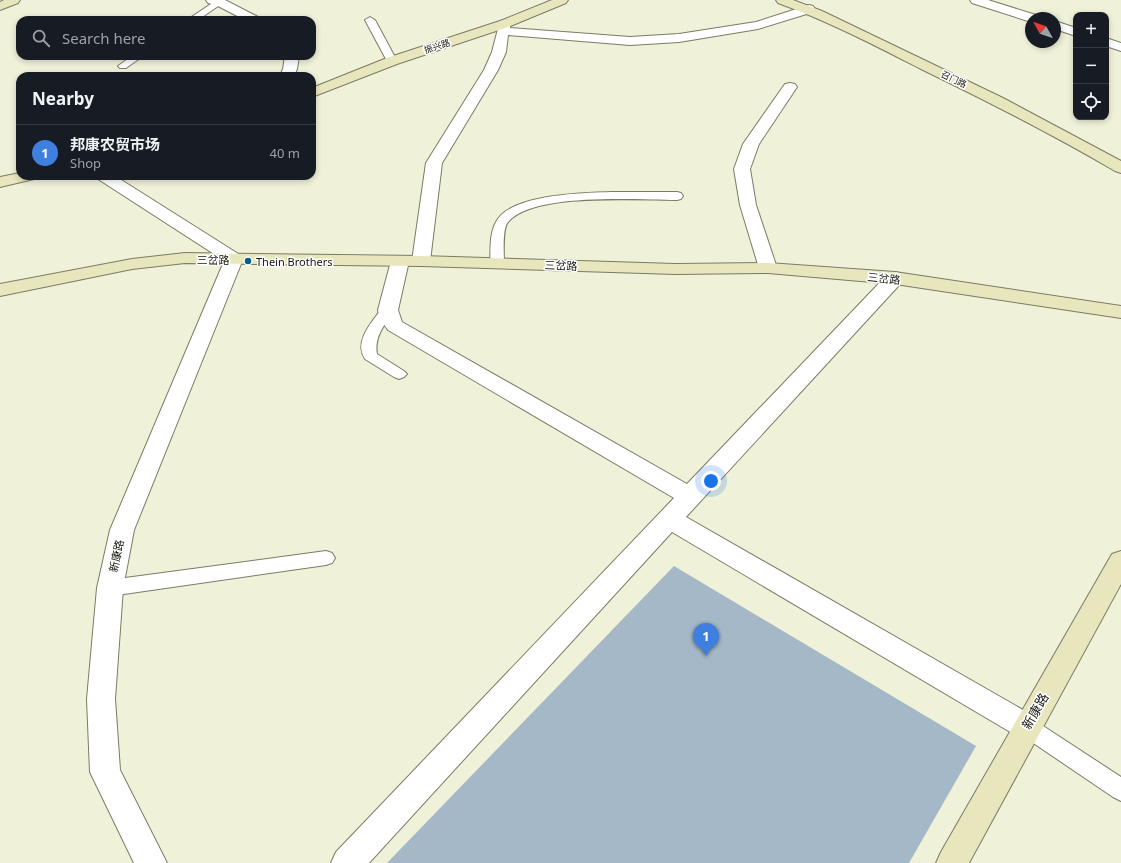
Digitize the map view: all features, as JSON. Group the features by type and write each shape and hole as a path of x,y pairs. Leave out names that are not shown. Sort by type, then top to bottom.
{"main road":[{"path":"0,6 14,0"},
{"name":"振兴路","path":"316,91 392,61 504,28 562,0"},
{"name":"召门路","path":"782,0 809,9 839,22 985,94 1088,148 1121,168"},
{"path":"0,182 16,179"},
{"name":"三岔路","path":"0,290 132,264 185,258 421,261 675,268 768,268 895,278 1121,312"},
{"name":"新康路","path":"952,863 1026,726 1121,561"}],"street":[{"path":"976,0 1025,16"},
{"path":"216,1 246,16"},
{"path":"421,261 434,163 491,70 499,52 504,28 602,40 658,40 758,26 809,9"},
{"path":"1061,27 1073,31"},
{"path":"1109,43 1121,47"},
{"path":"289,72 291,60"},
{"path":"768,268 748,205 742,169 751,144 790,87"},
{"path":"110,180 234,259"},
{"name":"新康路","path":"151,863 105,772 101,699 110,588 122,530 234,259"},
{"path":"400,261 388,310 390,319 395,326 690,497"},
{"path":"347,863 895,278"},
{"path":"670,518 1026,726"}],"lane":[{"path":"197,16 216,1"},
{"path":"370,20 392,61"},
{"path":"122,66 132,60"},
{"path":"497,264 501,223 507,215 522,206 544,200 571,197 677,196"},
{"path":"388,310 374,330 368,345 370,356 399,374"},
{"path":"110,588 326,558"},
{"path":"1026,726 1121,790"}],"building":[{"path":"674,566 976,746 909,863 387,863"}],"place":[{"name":"Thein Brothers","path":"248,261"},
{"name":"邦康农贸市场","path":"706,656"}]}
